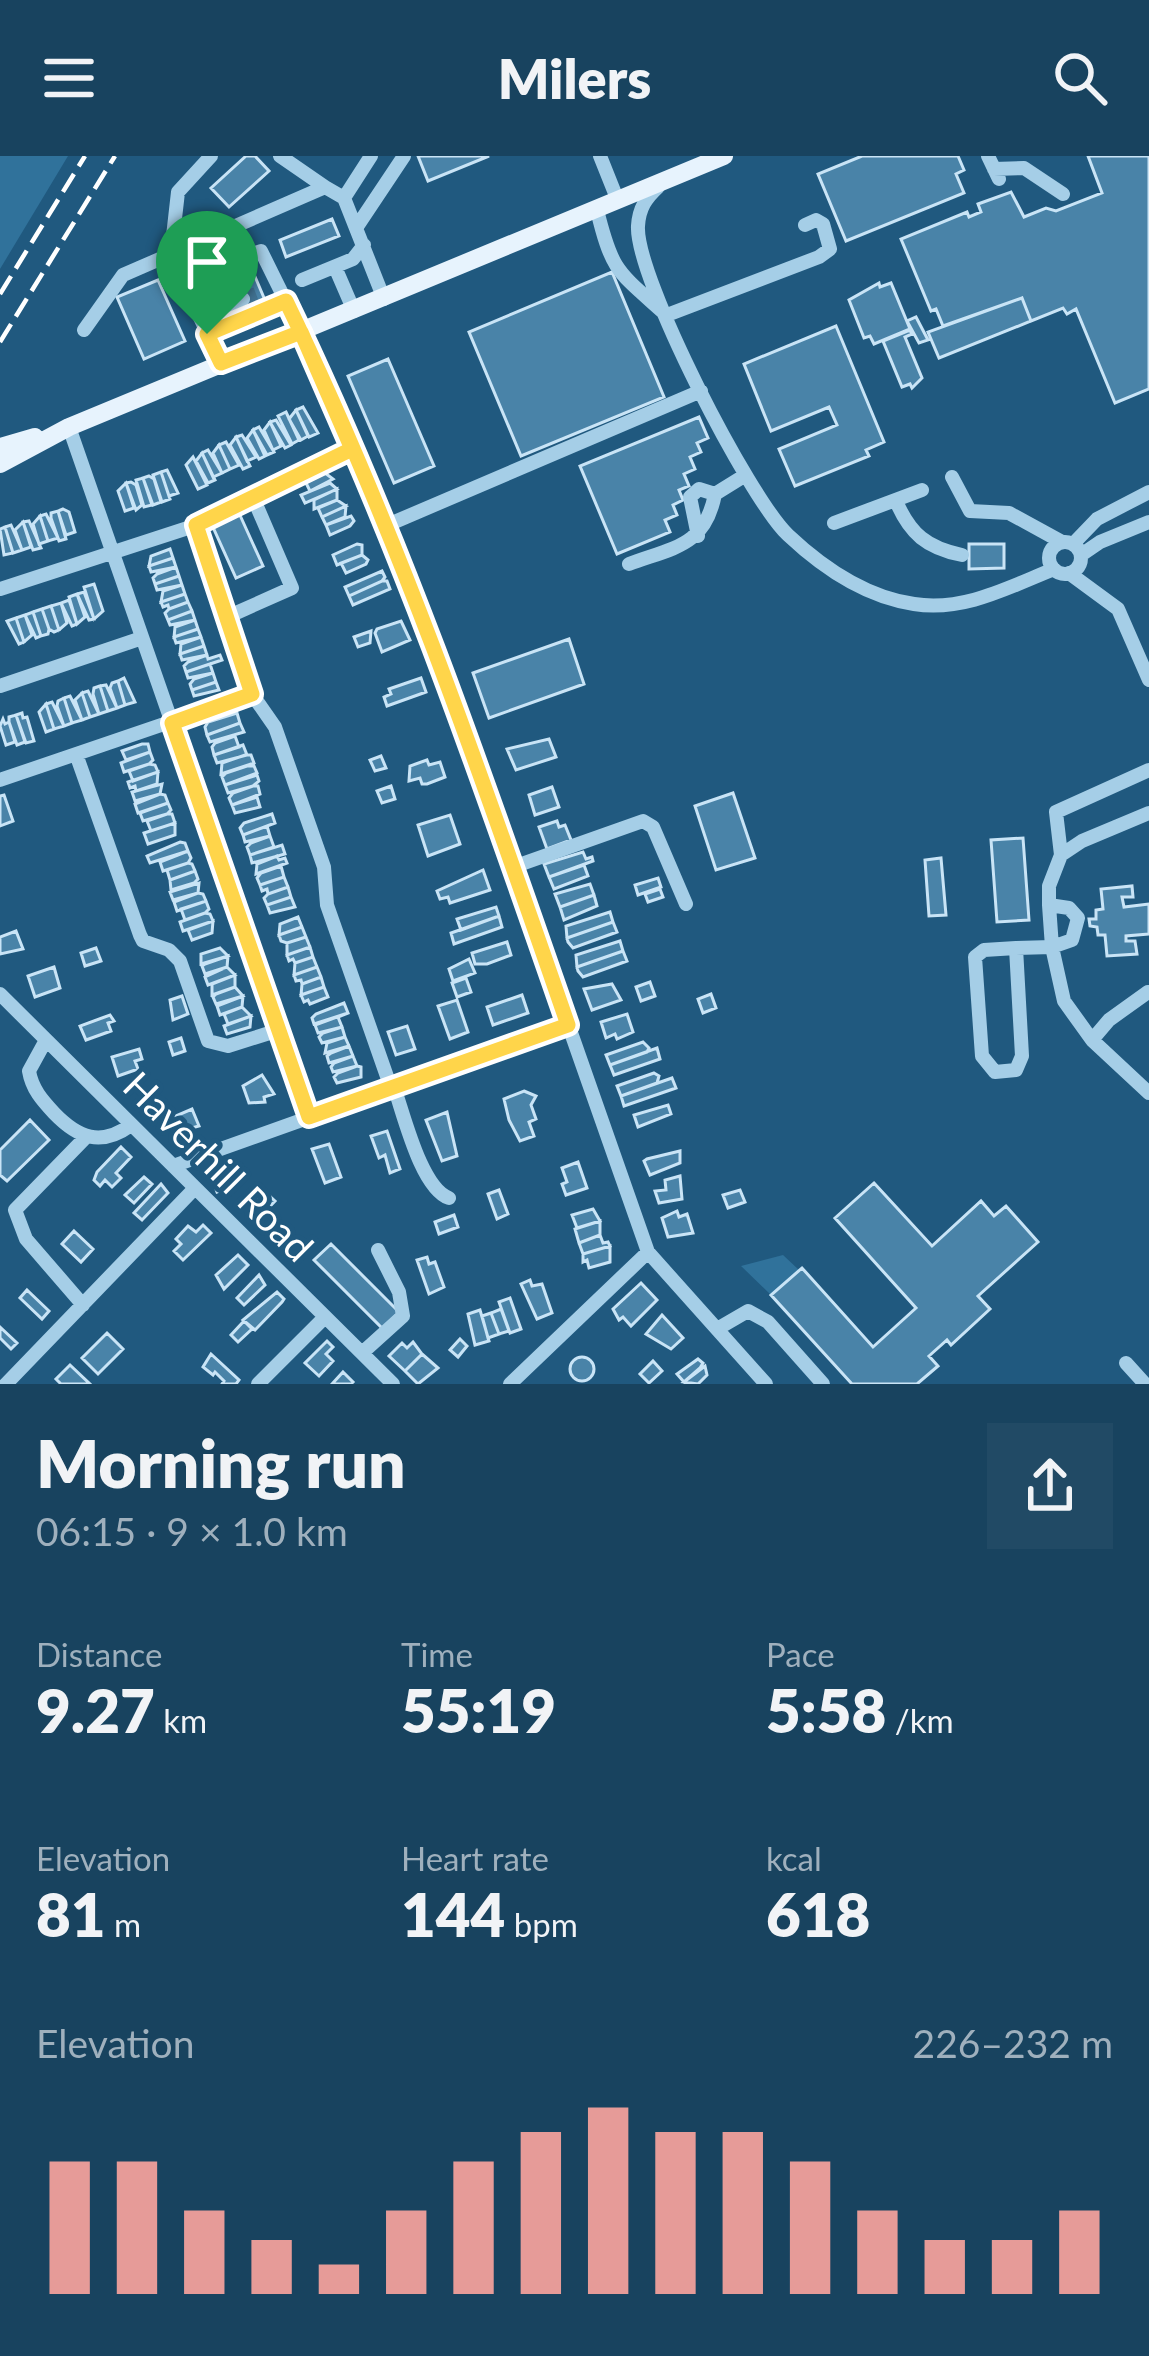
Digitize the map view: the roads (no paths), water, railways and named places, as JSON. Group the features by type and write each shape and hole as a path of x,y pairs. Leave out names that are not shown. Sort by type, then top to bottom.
{"main road":[{"path":"0,464 68,427 618,201 700,160 724,156"},
{"path":"0,446 68,427"}],"street":[{"path":"211,156 178,192 172,254 221,363"},
{"path":"280,156 344,198 384,298"},
{"path":"344,198 371,156"},
{"path":"356,228 404,156"},
{"path":"600,156 618,201"},
{"path":"994,168 1024,168 1063,194"},
{"path":"667,180 642,203 638,226 650,279 744,476 790,538 826,567 886,598 918,605 982,599 1079,566 1072,547 1010,513 970,511 952,477"},
{"path":"84,330 123,275 325,187"},
{"path":"597,209 609,257 619,273 667,315"},
{"path":"667,315 830,249 823,224 816,220 805,225"},
{"path":"302,280 353,259 364,245"},
{"path":"254,261 277,284 301,332 436,648 648,1252 766,1384"},
{"path":"335,266 354,311"},
{"path":"186,285 231,268"},
{"path":"261,292 277,284"},
{"path":"200,317 243,299"},
{"path":"207,334 286,301"},
{"path":"385,526 701,391"},
{"path":"68,427 309,1117"},
{"path":"0,589 196,525 352,449"},
{"path":"629,564 698,536 710,520 715,494 744,476"},
{"path":"698,536 690,497 699,489 715,494"},
{"path":"834,523 922,490"},
{"path":"1072,547 1097,519 1149,492"},
{"path":"227,617 292,588 252,495"},
{"path":"896,501 902,515 934,549 962,555"},
{"path":"1149,522 1100,542 1049,554 1061,571 1118,609 1149,680"},
{"path":"196,525 252,694 275,727 324,867 327,905 393,1088 428,1177 449,1198"},
{"path":"0,686 142,638"},
{"path":"0,780 252,694"},
{"path":"76,754 140,935 143,941 176,954 208,1041 228,1046 279,1030"},
{"path":"1149,770 1056,812 1060,855 1049,886 1052,947 1064,1001 1092,1040 1149,1093"},
{"path":"1060,855 1149,813"},
{"path":"513,867 643,821 653,827 686,904"},
{"path":"1016,949 1022,1056 1016,1070 995,1072 982,1056 975,957 984,950 1052,947 1072,940 1078,918 1069,908 1049,905"},
{"path":"1092,1040 1109,1020 1148,992"},
{"name":"Haverhill Road","path":"0,994 393,1384"},
{"path":"173,1166 568,1025"},
{"path":"46,1040 31,1063 30,1081 53,1112 86,1137 104,1138 131,1125"},
{"path":"83,1305 26,1239 15,1210 86,1137"},
{"path":"6,1384 195,1188"},
{"path":"362,1353 403,1316 399,1292 378,1250"},
{"path":"510,1384 648,1252"},
{"path":"717,1329 748,1311 768,1322 823,1384"},
{"path":"259,1384 325,1316"},
{"path":"1126,1363 1145,1384"}],"tunnel":[{"path":"233,274 251,267"},
{"path":"243,299 261,292"}],"railway":[{"path":"0,294 85,156"},
{"path":"0,342 115,156"}]}
